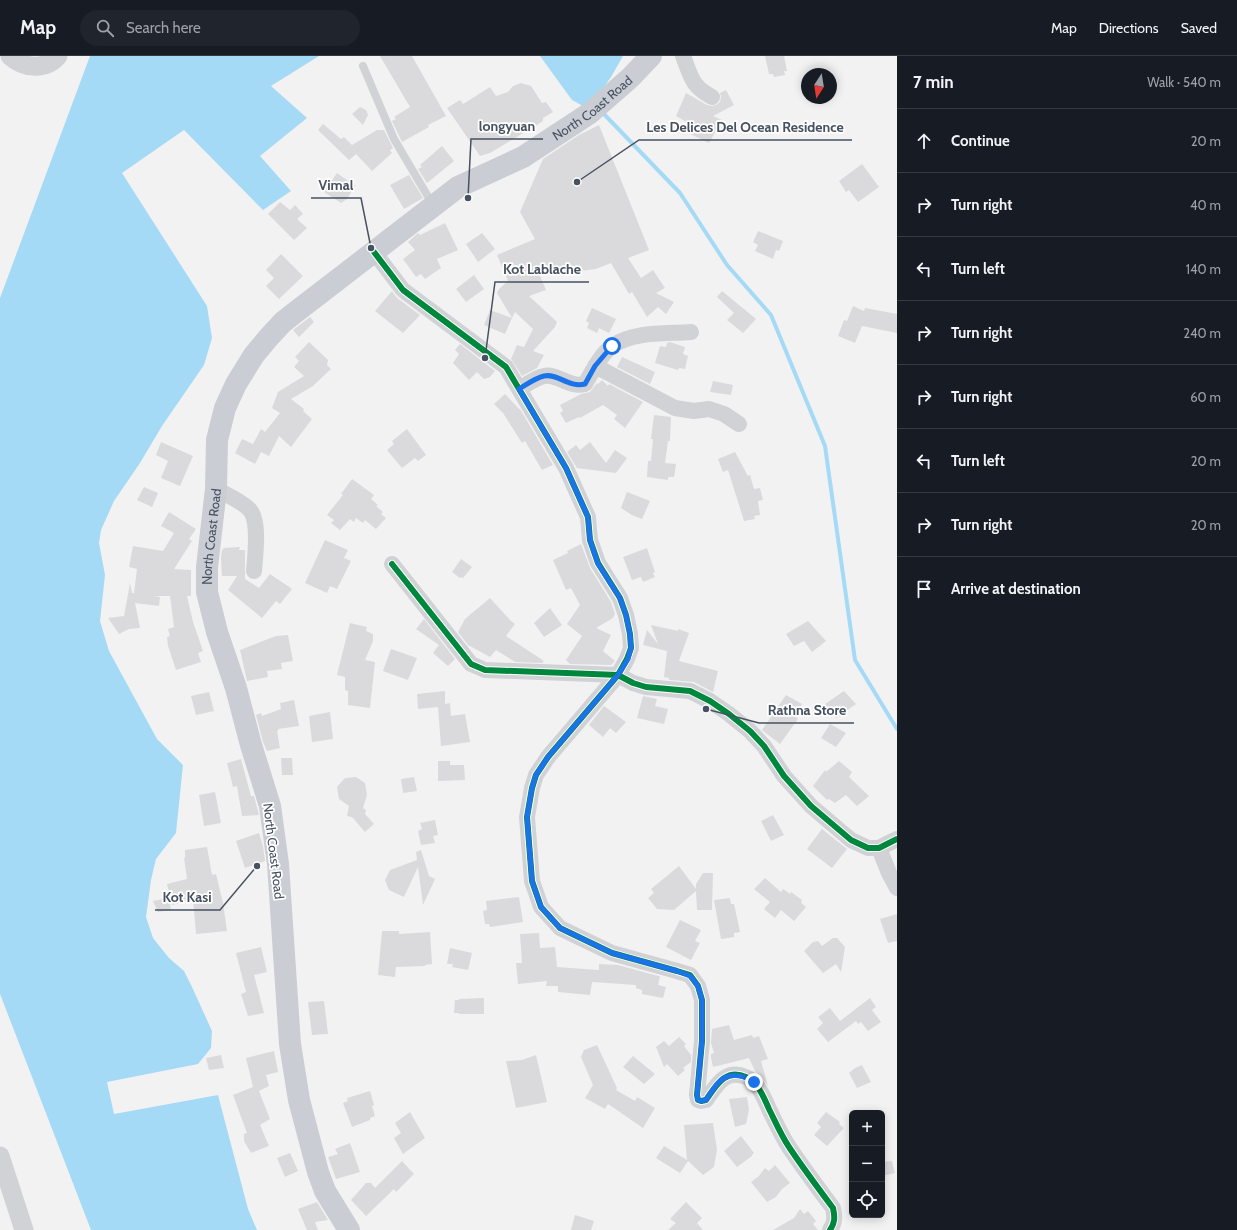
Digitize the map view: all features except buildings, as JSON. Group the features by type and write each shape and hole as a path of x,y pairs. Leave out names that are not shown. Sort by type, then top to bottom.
{"main road":[{"name":"North Coast Road","path":"349,1230 325,1192 318,1172 299,1100 290,1044 278,864 270,806 251,746 236,688 217,632 207,592 207,567 216,489 217,440 225,408 236,384 254,355 283,322 458,187 523,157 597,107 630,78 651,56"}],"street":[{"path":"10,56 15,61 25,65 36,66 46,64 58,56"},
{"path":"683,56 695,84 700,90 712,97"},
{"path":"374,252 403,290 506,367 566,468 588,517 590,540 598,564 620,598 626,615 631,648 628,659 618,675 548,757 536,775 532,788 527,817 532,881 541,907 560,928 612,953 690,976 698,986 702,1000 702,1041 697,1095 698,1100 706,1100 720,1081 726,1077 747,1077 754,1082 761,1092 788,1145 833,1208 835,1217 834,1228"},
{"path":"519,389 543,376 552,376 578,386 585,384 595,366 612,346 636,336 691,332"},
{"path":"595,366 675,408 694,411 709,409 724,414 739,424"},
{"path":"216,489 244,505 254,516 256,524 254,571"},
{"path":"392,564 471,664 485,670 618,675 646,687 690,691 710,701 750,731 764,746 784,776 811,806 851,840 868,848 879,848 897,839"},
{"path":"879,848 897,888"},
{"path":"0,1156 24,1230"}],"lane":[{"path":"363,66 394,139 434,205"}],"water":[{"path":"90,56 319,56 271,86 307,118 260,156 291,191 263,210 184,130 122,173 207,306 212,338 204,365 162,426 140,463 114,501 101,530 99,543 105,575 100,621 109,651 157,739 183,765 176,833 156,859 151,880 146,917 153,938 169,958 184,971 212,1031 211,1048 198,1064 107,1082 114,1114 218,1095 248,1209 257,1230 91,1230 0,994 0,298"},
{"path":"540,56 623,56 593,103 583,106 572,100"}],"waterway":[{"path":"601,111 680,193 727,265 771,315 825,446 855,660 897,729"}],"cycle path":[{"path":"374,252 403,290 506,367 566,468 588,517 590,540 598,563 620,598 626,615 631,648 627,659 618,675 548,757 536,775 532,788 527,817 532,881 541,907 560,928 612,953 690,975 698,986 702,1000 702,1041 697,1095 698,1100 706,1100 718,1084 727,1077 739,1075 750,1079 763,1095 786,1142 833,1208 834,1220 830,1230"},
{"path":"392,564 471,664 485,670 618,675 633,683 646,687 690,691 710,701 750,731 764,746 784,776 811,806 851,840 868,848 879,848 897,839"}],"place":[{"name":"Les Delices Del Ocean Residence","path":"577,182"},
{"name":"longyuan","path":"468,198"},
{"name":"Vimal","path":"371,248"},
{"name":"Kot Lablache","path":"485,358"},
{"name":"Rathna Store","path":"706,709"},
{"name":"Kot Kasi","path":"257,866"}],"route":[{"path":"612,346 595,366 585,384 578,386 552,376 543,376 519,389 566,468 588,517 590,540 598,564 620,598 626,615 631,648 628,659 618,675 548,757 536,775 527,817 532,881 541,907 560,928 612,953 690,976 698,986 702,1000 702,1041 697,1095 698,1100 706,1100 720,1081 726,1077 747,1077 754,1082"}]}
